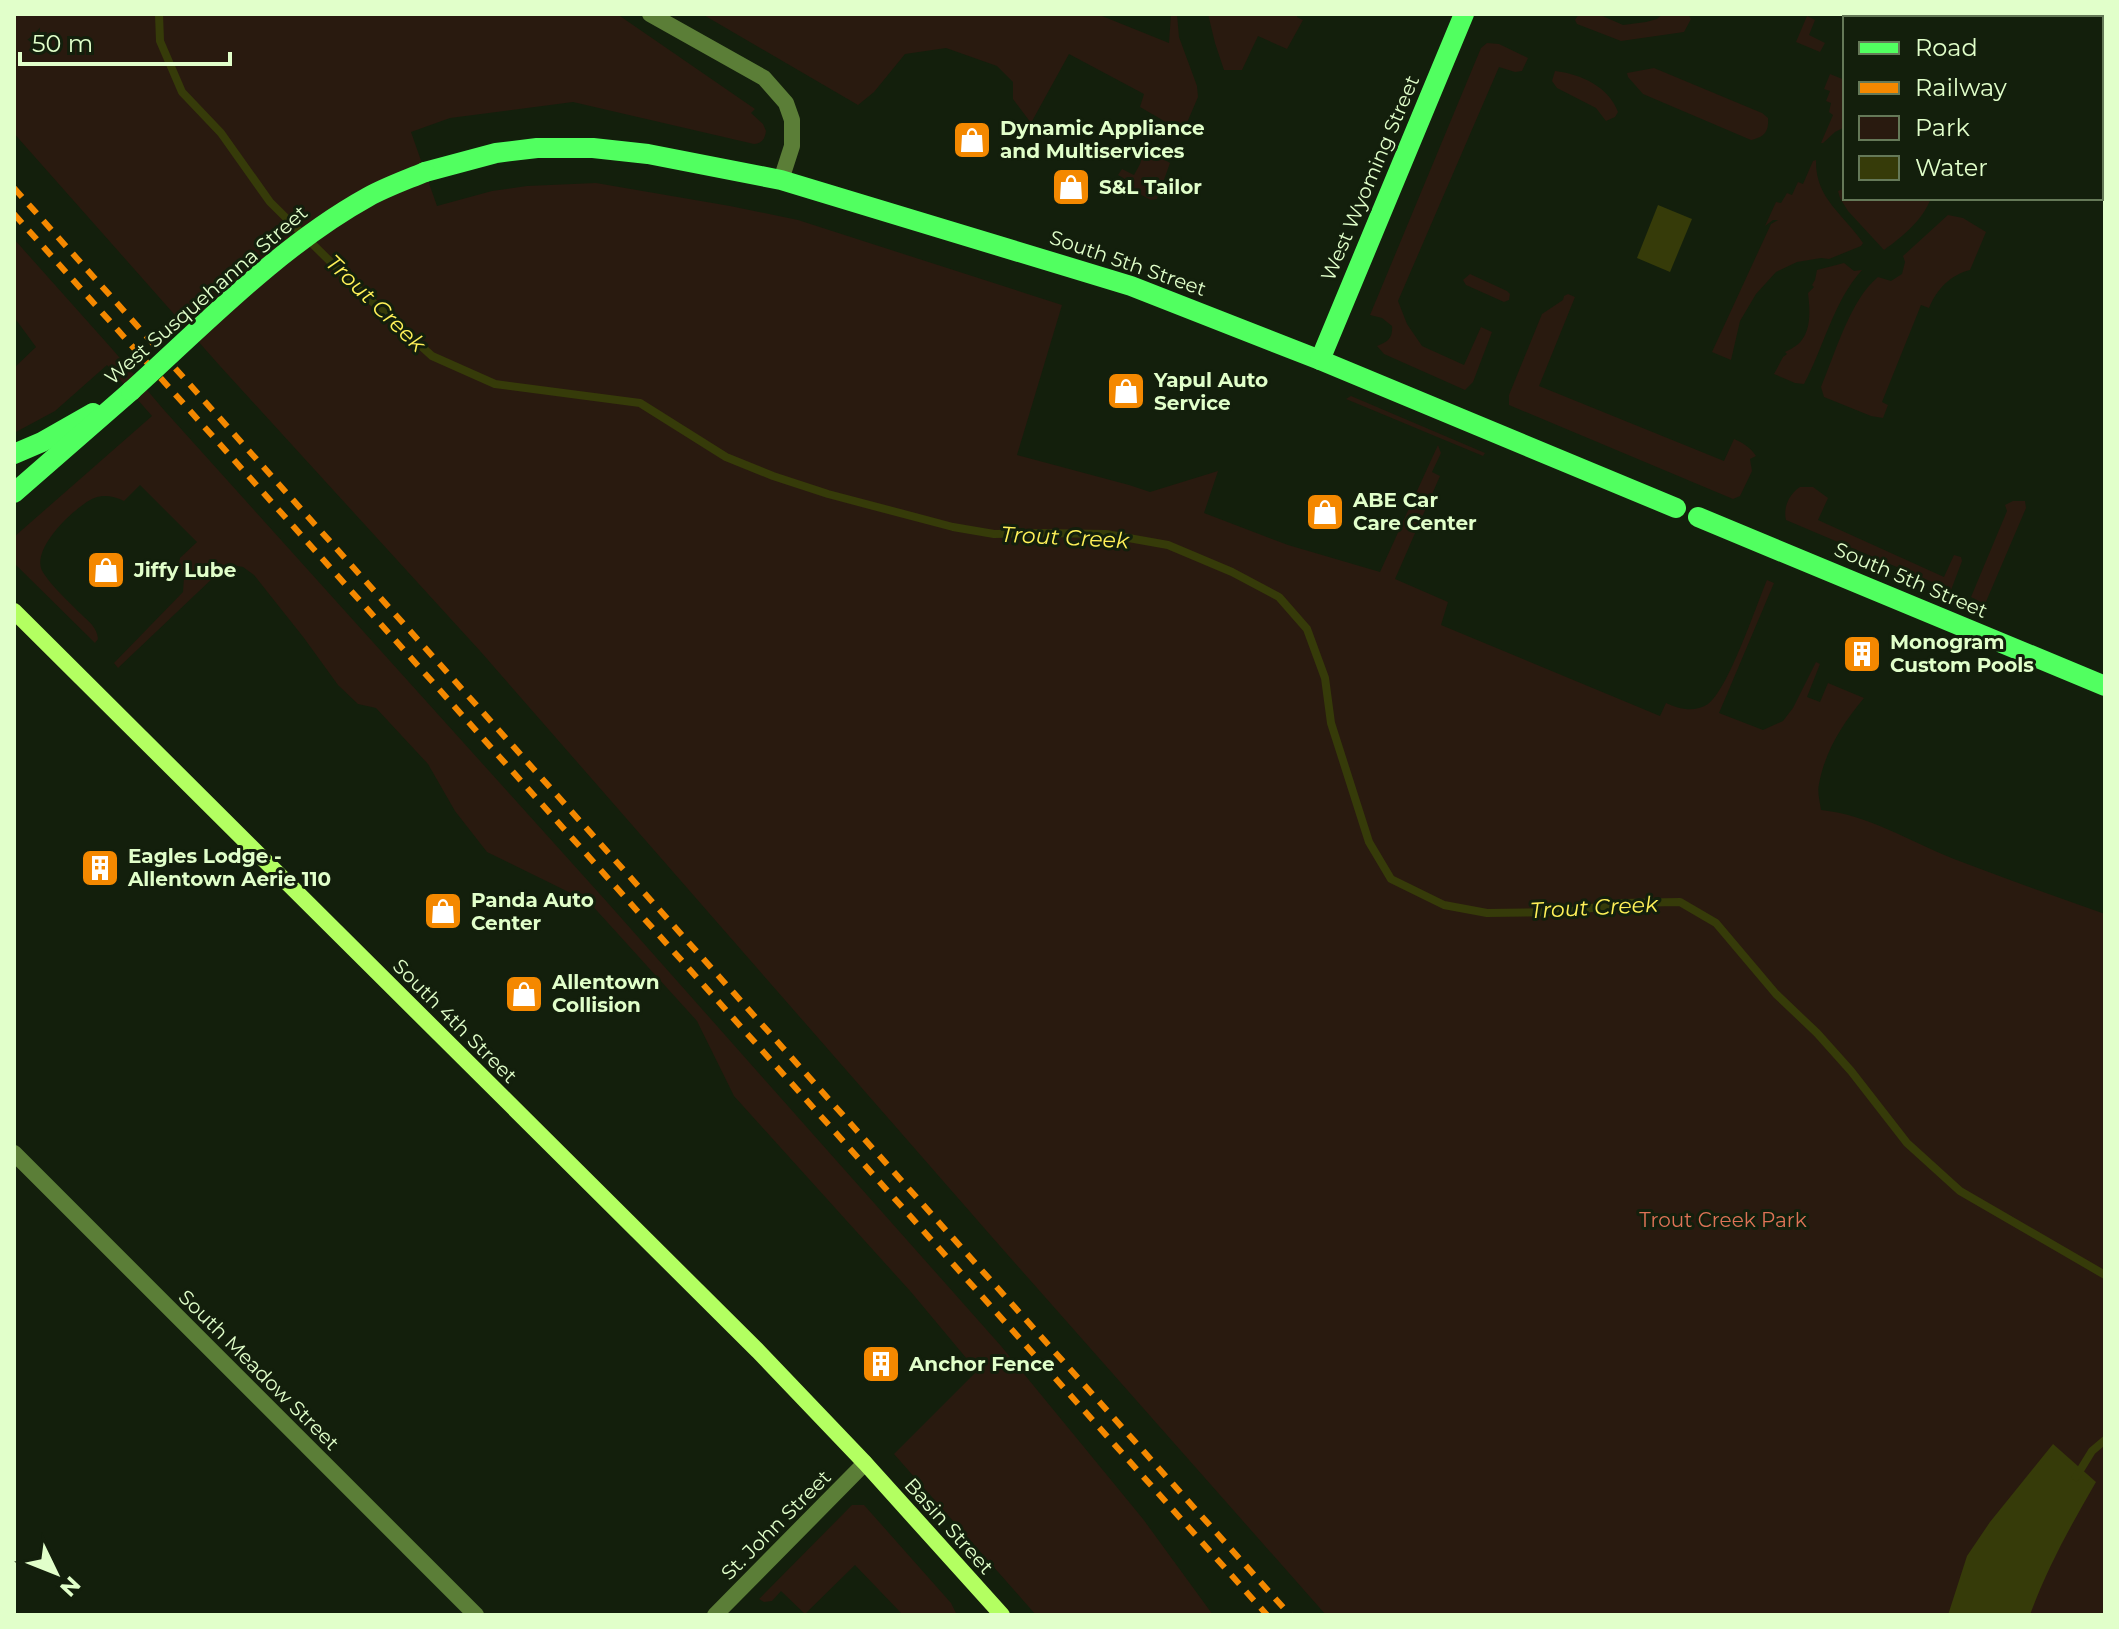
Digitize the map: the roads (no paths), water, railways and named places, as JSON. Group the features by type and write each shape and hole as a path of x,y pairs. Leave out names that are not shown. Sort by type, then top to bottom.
{"main road":[{"name":"West Wyoming Street","path":"1320,360 1464,14"},
{"name":"West Susquehanna Street","path":"14,493 299,243 372,195 425,172 496,153 537,148 593,148 648,154 781,180"},
{"name":"South 5th Street","path":"781,180 1131,286 1320,360 1676,508"},
{"path":"14,454 42,442 131,391"},
{"name":"South 5th Street","path":"1698,517 2105,686"},
{"name":"South 4th Street","path":"14,611 672,1264 865,1463"},
{"name":"Basin Street","path":"865,1463 1002,1615"}],"street":[{"path":"650,14 764,78 786,103 792,120 792,146 781,180"},
{"name":"South Meadow Street","path":"14,1153 476,1615"},
{"name":"St. John Street","path":"715,1615 865,1463"}],"water":[{"path":"1658,205 1692,219 1670,272 1637,258"},
{"path":"2053,1444 2096,1482 2060,1547 2030,1615 1948,1615 1967,1556 1990,1522"}],"waterway":[{"name":"Trout Creek","path":"159,14 160,41 182,92 221,133 270,202 432,356 495,384 640,403 726,457 828,494 953,527 994,534 1106,534 1168,545 1232,572 1279,597 1307,629 1325,678 1331,723 1369,842 1391,879 1444,905 1487,913 1566,912 1623,903 1680,902 1716,923 1776,994 1851,1071 1907,1143 1960,1191 2105,1275"},
{"name":"Trout Creek","path":"2076,1477 2092,1451 2105,1440"}],"railway":[{"path":"14,188 1290,1615"},
{"path":"14,214 1267,1615"}],"place":[{"name":"Dynamic Appliance and Multiservices","path":"972,140"},
{"name":"S&L Tailor","path":"1071,187"},
{"name":"Yapul Auto Service","path":"1126,391"},
{"name":"ABE Car Care Center","path":"1325,512"},
{"name":"Jiffy Lube","path":"106,570"},
{"name":"Monogram Custom Pools","path":"1862,654"},
{"name":"Eagles Lodge - Allentown Aerie 110","path":"100,868"},
{"name":"Panda Auto Center","path":"443,911"},
{"name":"Allentown Collision","path":"524,994"},
{"name":"Anchor Fence","path":"881,1364"}],"park label":[{"name":"Trout Creek Park","path":"1723,1220"}]}
